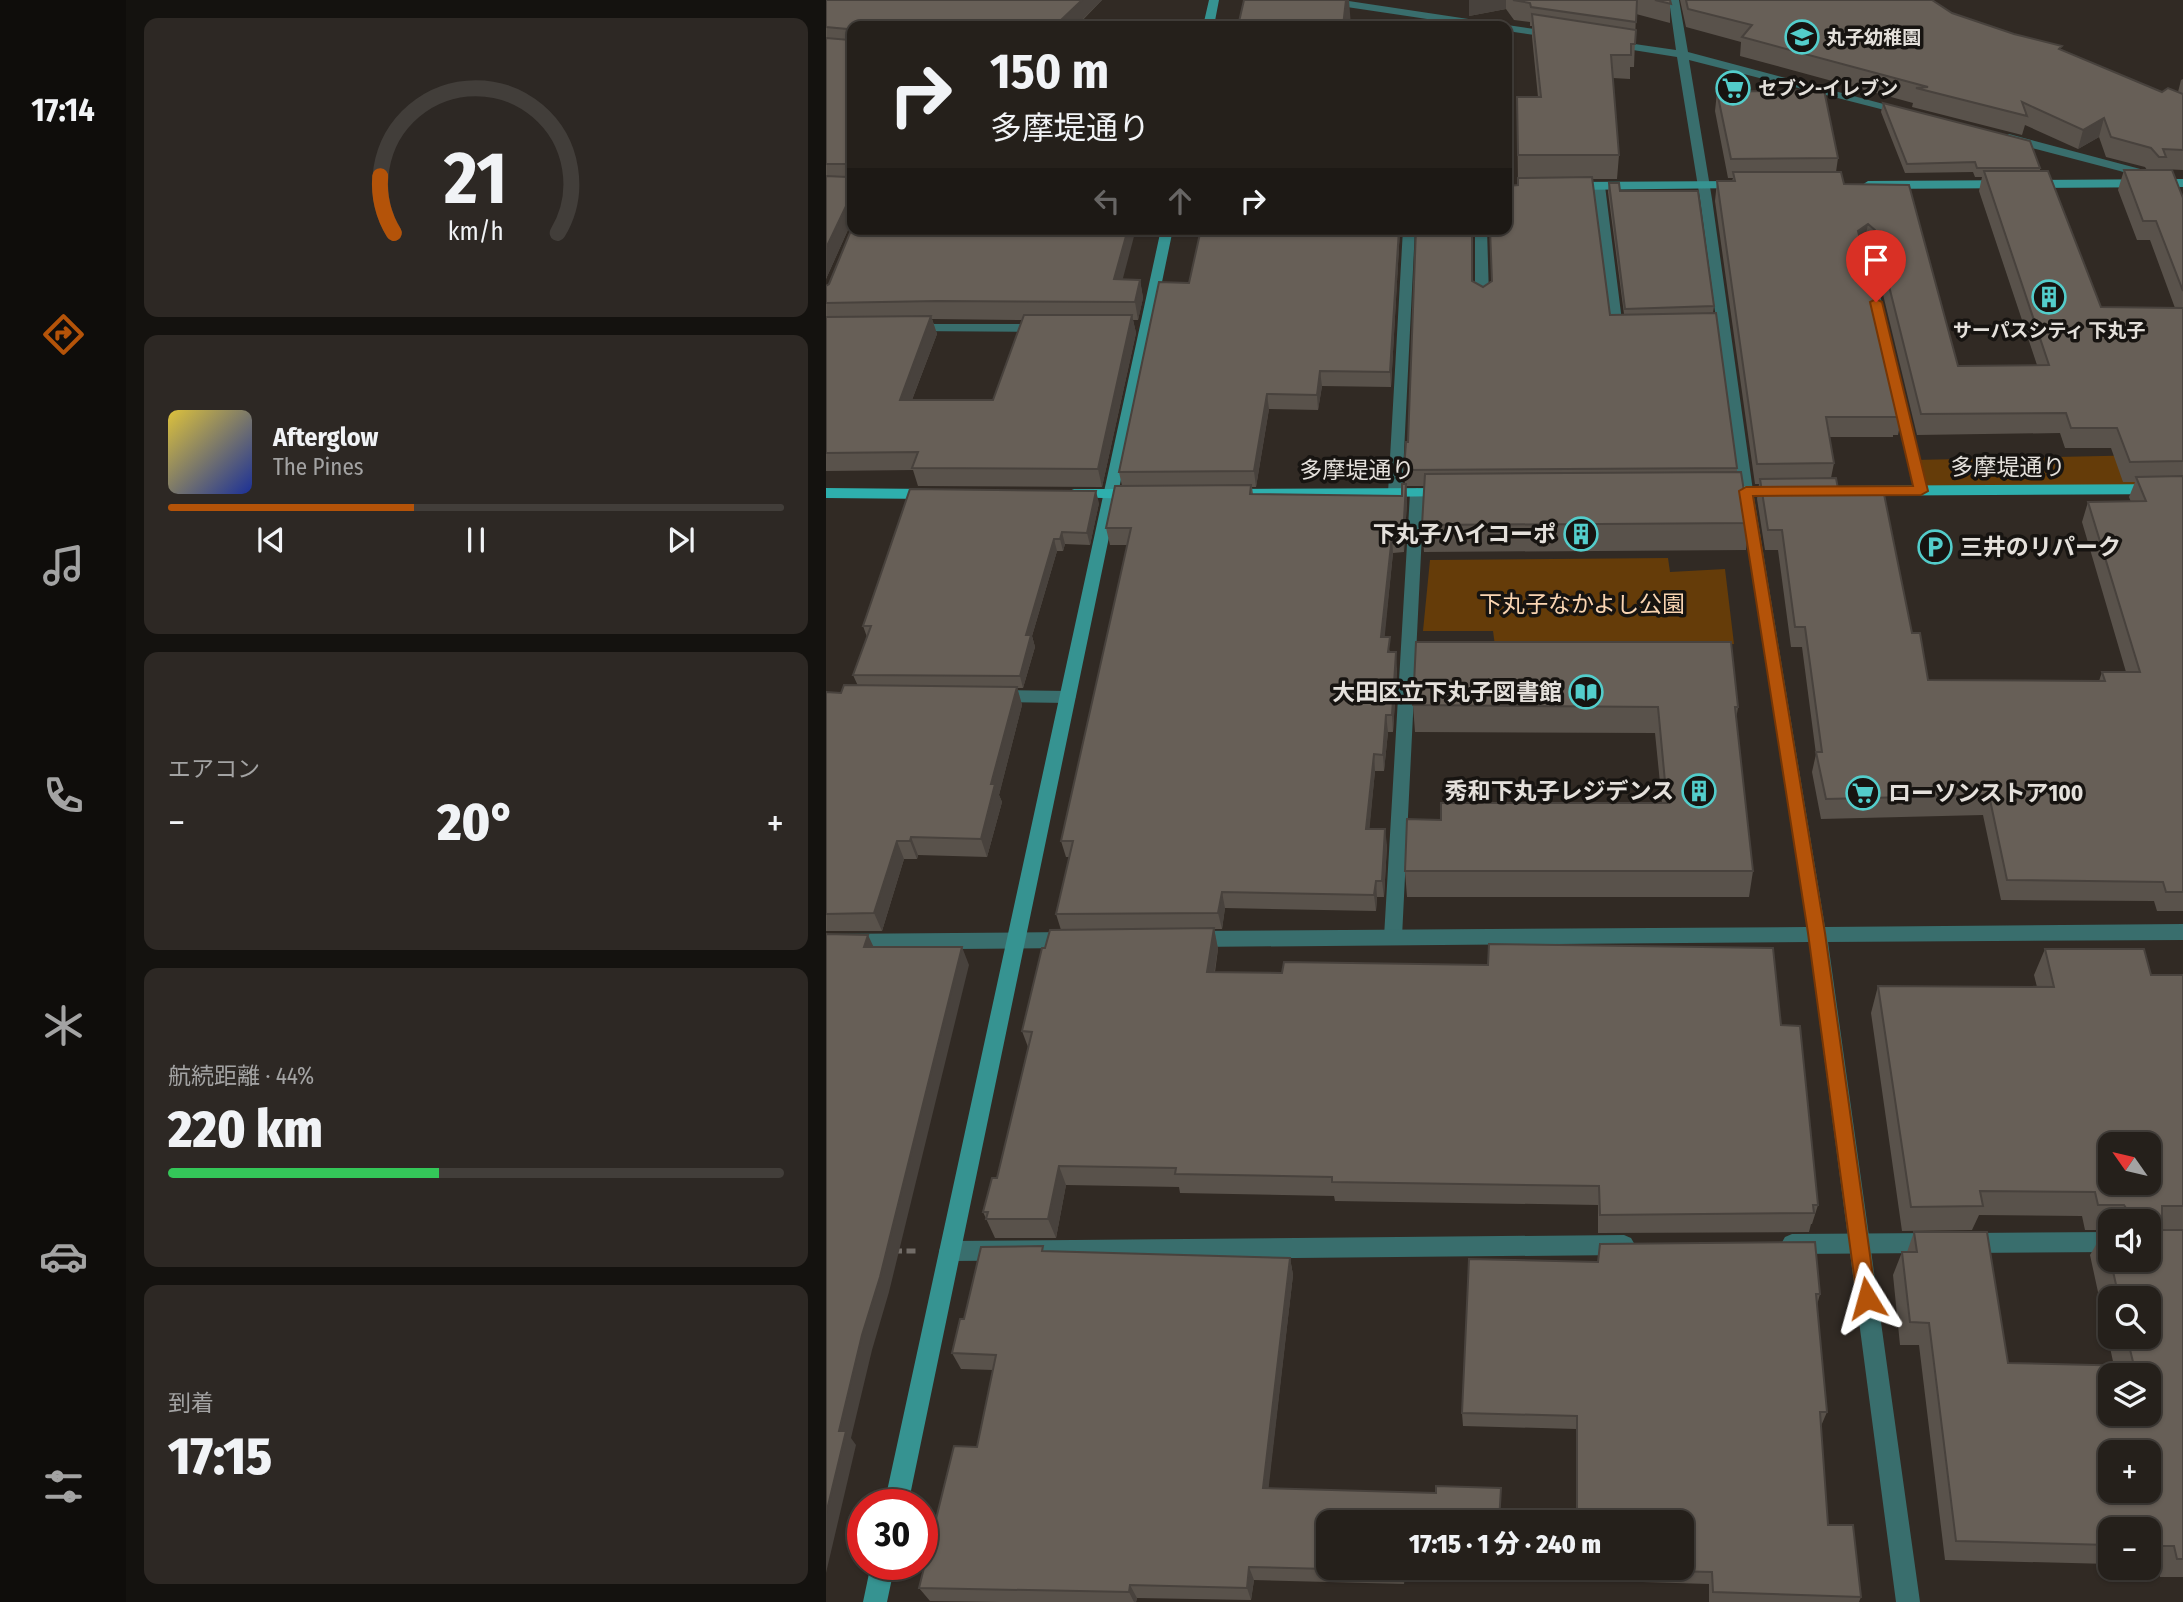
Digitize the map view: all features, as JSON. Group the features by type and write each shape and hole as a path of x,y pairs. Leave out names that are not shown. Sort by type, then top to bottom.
{"main road":[{"name":"多摩堤通り","path":"1704,492 2183,489"},
{"name":"多摩堤通り","path":"1209,494 1458,492"},
{"path":"826,493 949,494"},
{"path":"1058,494 1155,494"}],"street":[{"path":"1210,21 1214,0"},
{"path":"1320,0 1450,21"},
{"path":"1674,0 1704,185 1716,323 1746,491 1817,933 1908,1602"},
{"path":"1512,29 1574,38"},
{"path":"1600,42 1681,54 1922,116"},
{"path":"1990,134 2140,173 2149,183"},
{"path":"1848,185 2183,183"},
{"path":"1559,186 1750,185"},
{"path":"1599,186 1616,325 1643,325"},
{"path":"899,1489 1111,495 1140,327 1165,235"},
{"path":"1395,493 1409,235"},
{"path":"1481,235 1482,296"},
{"path":"1863,250 1921,491"},
{"path":"896,328 1063,327"},
{"path":"1393,937 1417,493"},
{"path":"988,696 1068,696"},
{"path":"1170,939 2183,932"},
{"path":"826,942 1086,940"},
{"path":"1775,1244 2098,1242"},
{"path":"950,1251 1649,1245"},
{"path":"875,1602 880,1580"}],"path":[{"path":"881,1251 950,1251"}],"green space":[{"path":"2150,455 2161,489 1921,491 1913,460"},
{"name":"下丸子なかよし公園","path":"1668,558 1670,572 1725,569 1734,644 1496,653 1493,631 1423,631 1430,560"}],"building":[{"path":"826,0 1082,0 1060,21 847,21 847,29 826,27"},
{"path":"1244,0 1346,0 1344,21 1239,21"},
{"path":"1513,0 1637,0 1636,22 1531,7 1530,3"},
{"path":"1686,0 1932,0 1952,13 2014,34 2062,46 2059,49 2162,92 2168,88 2183,94 2183,150 2163,149 2166,157 2159,157 2151,148 2111,137 2104,118 2083,130 2022,102 2027,116 1916,88 1928,87 1742,37 1752,25 1688,9"},
{"path":"1532,14 1636,30 1635,44 1631,44 1631,55 1611,55 1619,155 1518,155 1517,97 1541,97"},
{"path":"826,38 847,40 847,164 826,164"},
{"path":"1824,90 1838,158 1731,159 1717,92"},
{"path":"1883,103 2030,141 2040,168 1977,168 1975,162 1907,164"},
{"path":"2124,170 2172,170 2183,198 2183,291 2156,221 2143,221"},
{"path":"1984,171 2048,171 2101,307 2183,308 2183,461 2130,462 2117,428 2071,428 2066,413 1921,414 1875,230 1868,224 1858,231 1902,415 1826,417 1834,463 1757,464 1717,181 1735,181 1733,172 1841,172 1844,184 1909,185 1958,366 2049,365"},
{"path":"826,176 847,177 847,206 826,248"},
{"path":"1592,177 1610,315 1716,313 1737,468 1404,470 1408,442 1416,235 1472,235 1472,281 1483,287 1492,281 1490,235 1512,235 1512,186 1518,185 1518,178"},
{"path":"1609,183 1619,183 1620,191 1698,191 1714,306 1625,309"},
{"path":"849,235 1126,235 1114,279 1140,280 1135,302 826,303 826,286"},
{"path":"1200,235 1399,235 1390,372 1320,371 1317,395 1267,394 1254,471 1119,472 1159,282 1189,283"},
{"path":"1024,315 1132,315 1098,469 912,468 918,452 826,453 826,317 931,316 900,400 993,400"},
{"path":"1741,472 1749,523 1422,525 1425,474"},
{"path":"2183,476 2183,892 2166,892 2163,882 2007,880 1989,795 1826,799 1816,752 1822,752 1805,627 1795,627 1782,530 1768,530 1760,479 1836,478 1839,494 1884,494 1912,633 1920,633 1928,680 2105,681 2102,672 2140,672 2088,502 2146,501 2136,477"},
{"path":"1402,484 1406,484 1403,536 1392,536 1381,637 1390,637 1388,652 1396,652 1392,715 1386,715 1383,755 1374,754 1366,829 1385,829 1382,881 1376,881 1374,895 1222,892 1218,913 1056,914 1073,841 1061,841 1131,528 1106,528 1115,486 1251,485 1250,494 1402,496"},
{"path":"910,489 1096,491 1087,533 1062,532 1060,539 1054,539 1026,635 1031,635 1020,676 853,675 871,626 863,626"},
{"path":"1416,642 1731,642 1738,707 1735,707 1753,871 1405,871 1407,819 1441,820 1441,803 1667,803 1658,707 1413,705"},
{"path":"844,685 1017,687 991,784 995,784 981,839 911,837 910,841 897,841 874,913 826,914 826,692 841,693"},
{"path":"1214,928 1207,972 1282,973 1284,962 1488,965 1489,944 1773,948 1781,1025 1800,1026 1818,1205 1813,1205 1814,1213 1600,1215 1599,1186 1332,1182 1332,1177 1175,1174 1176,1168 1059,1166 1048,1219 986,1219 988,1212 983,1212 992,1178 997,1178 1032,1032 1022,1031 1042,948 1045,948 1050,930"},
{"path":"826,934 868,935 864,947 962,947 880,1277 862,1335 839,1431 846,1431 826,1514"},
{"path":"2045,949 2144,949 2151,975 2183,975 2183,1206 2162,1206 2162,1230 2183,1230 2183,1559 2177,1559 2174,1546 2161,1546 2161,1517 2098,1517 2098,1545 1956,1541 1929,1323 1910,1322 1902,1252 1917,1252 1914,1232 1987,1232 2008,1363 2098,1365 2098,1426 2161,1426 2161,1363 2133,1363 2130,1349 2161,1349 2161,1286 2116,1286 2113,1272 2161,1272 2161,1209 2126,1209 2124,1205 2098,1205 2095,1192 1980,1191 1983,1206 1911,1207 1878,986 2054,987"},
{"path":"1815,1242 1820,1294 1816,1294 1827,1412 1820,1412 1828,1525 1853,1525 1861,1597 1713,1592 1712,1572 1694,1572 1694,1510 1577,1510 1577,1416 1462,1413 1469,1259 1598,1262 1600,1244"},
{"path":"1043,1246 1042,1251 1290,1258 1263,1488 1436,1493 1436,1486 1501,1488 1500,1510 1316,1510 1316,1569 1249,1567 1247,1588 1130,1585 1129,1592 919,1588 921,1580 938,1580 938,1511 954,1446 977,1447 996,1355 952,1353 960,1319 964,1319 981,1247"}],"place":[{"name":"丸子幼稚園","path":"1802,37"},
{"name":"セブン-イレブン","path":"1733,88"},
{"name":"サーパスシティ 下丸子","path":"2049,297"},
{"name":"下丸子ハイコーポ","path":"1581,534"},
{"name":"三井のリパーク","path":"1935,547"},
{"name":"大田区立下丸子図書館","path":"1586,692"},
{"name":"秀和下丸子レジデンス","path":"1699,791"},
{"name":"ローソンストア100","path":"1863,793"}],"route":[{"path":"1867,1298 1817,933 1746,491 1921,491 1876,302"}]}
